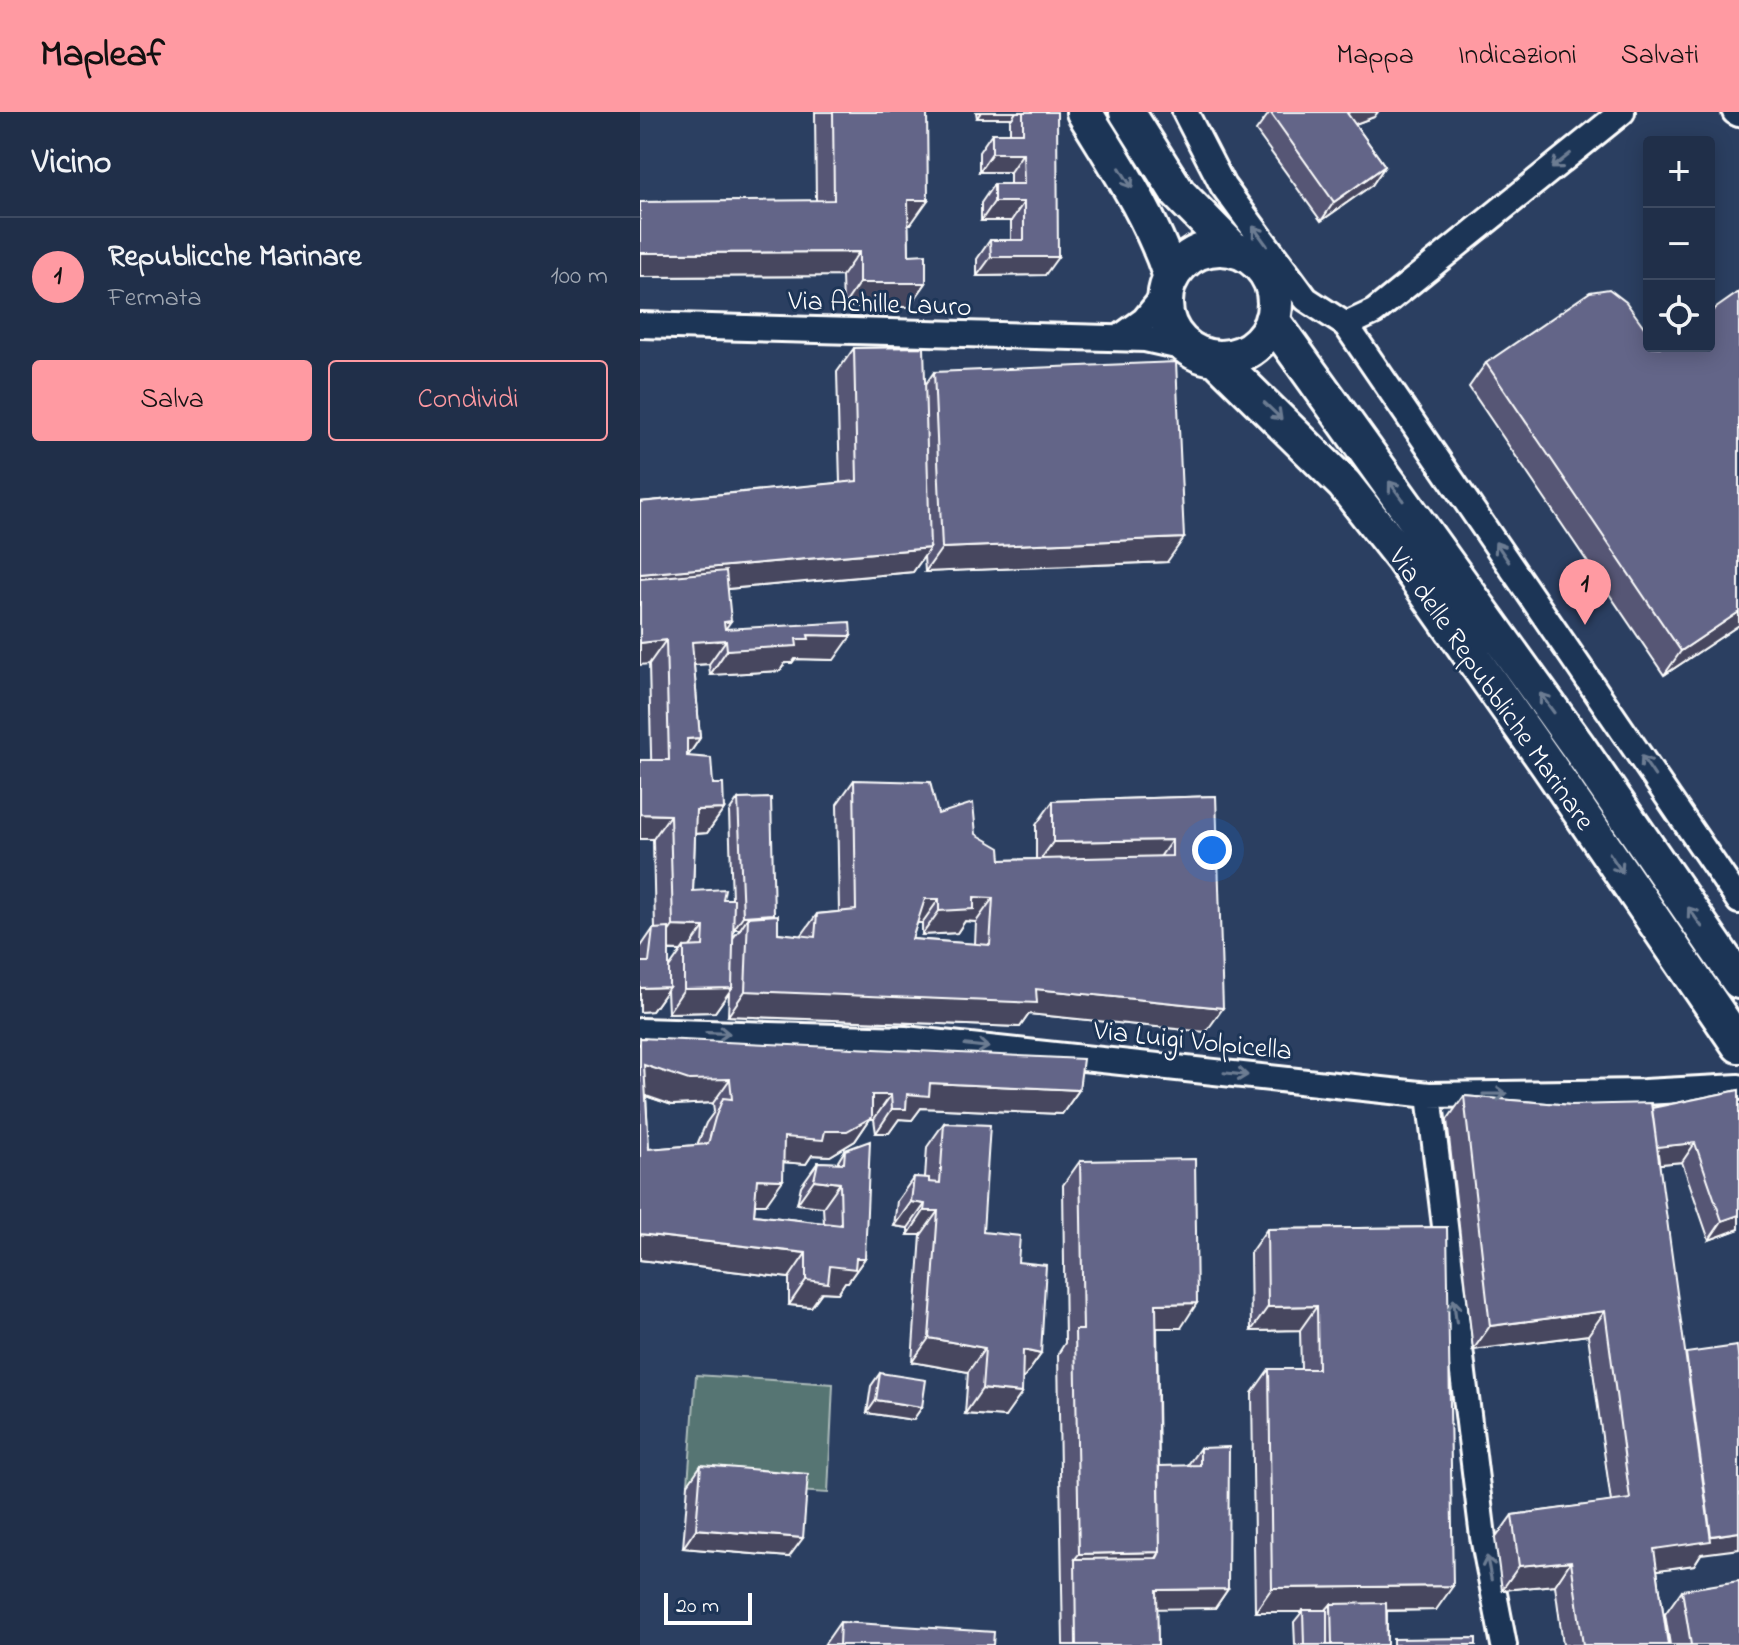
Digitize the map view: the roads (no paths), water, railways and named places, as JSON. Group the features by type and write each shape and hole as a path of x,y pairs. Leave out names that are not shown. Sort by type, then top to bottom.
{"main road":[{"name":"Via delle Repubbliche Marinare","path":"1084,112 1155,231 1168,285 1168,321 1177,337 1203,353 1344,484 1403,559 1739,1045"},
{"path":"1127,112 1178,193 1233,249 1256,262 1268,276 1274,293 1272,320 1264,336 1251,348 1234,356 1203,353"},
{"path":"1168,285 1182,262 1197,253 1215,248 1233,249"},
{"name":"Via delle Repubbliche Marinare","path":"1272,320 1577,745 1739,981"}],"street":[{"path":"1185,112 1223,186 1306,299 1346,325 1739,901"},
{"path":"1346,325 1374,312 1622,112"},
{"path":"1119,338 1144,320 1168,285"},
{"name":"Via Achille Lauro","path":"640,325 1145,339 1203,353"},
{"name":"Via Luigi Volpicella","path":"640,1031 905,1039 1429,1095 1644,1092 1739,1087"},
{"path":"1429,1095 1483,1537 1504,1645"}],"place":[{"name":"Republicche Marinare","path":"1585,625"}]}
